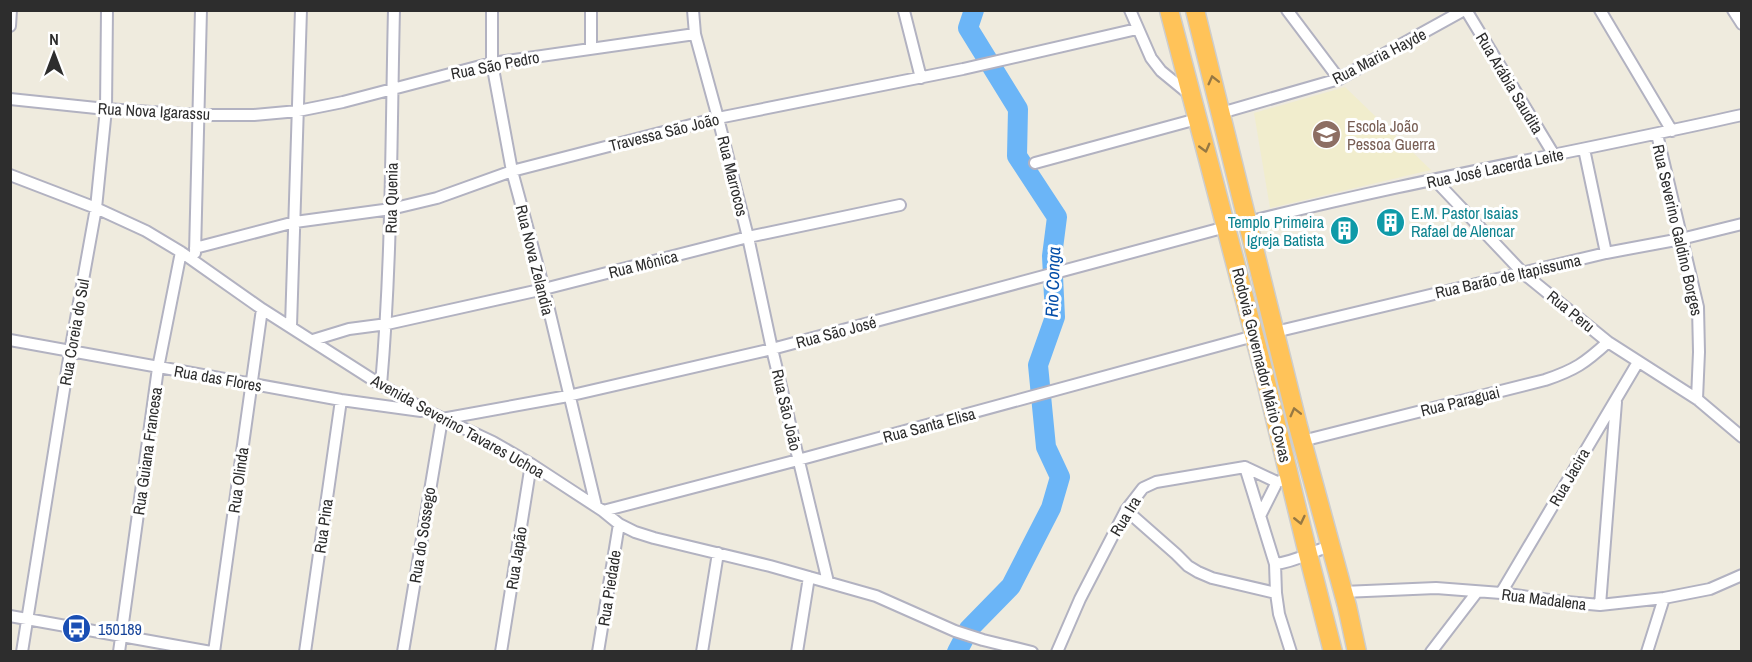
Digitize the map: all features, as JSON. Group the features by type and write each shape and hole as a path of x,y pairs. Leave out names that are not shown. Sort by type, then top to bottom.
{"highway":[{"name":"Rodovia Governador Mário Covas","path":"1169,10 1254,336 1284,480 1308,554 1333,651"},
{"name":"Rodovia Governador Mário Covas","path":"1195,10 1302,441 1357,651"}],"street":[{"path":"10,26 11,10"},
{"name":"Rua Coreia do Sul","path":"22,651 70,352 96,208 106,109 107,10"},
{"path":"195,261 201,10"},
{"path":"291,326 301,10"},
{"name":"Rua Quenia","path":"381,385 387,324 392,208 394,10"},
{"name":"Rua Nova Zelandia","path":"492,10 492,63 512,171 568,396 600,509"},
{"path":"591,10 591,48"},
{"name":"Rua Marrocos","path":"693,10 695,34 748,237"},
{"path":"1130,10 1151,58 1161,71 1191,97"},
{"path":"1287,10 1339,79"},
{"name":"Rua Maria Hayde","path":"1221,113 1339,79 1465,10"},
{"name":"Rua Arábia Saudita","path":"1465,10 1554,155"},
{"path":"1599,10 1672,131"},
{"path":"1733,10 1742,24"},
{"path":"904,11 921,78"},
{"name":"Travessa São João","path":"195,248 295,222 392,208 437,198 512,171 718,118 921,78 1137,29"},
{"name":"Rua São Pedro","path":"298,111 492,63 695,34"},
{"name":"Rua Nova Igarassu","path":"10,99 197,115 254,115 298,111"},
{"name":"Rua José Lacerda Leite","path":"1248,222 1742,115"},
{"path":"1035,163 1197,119"},
{"name":"Rua Severino Galdino Borges","path":"1657,134 1698,308 1697,399"},
{"path":"1584,149 1606,253"},
{"name":"Avenida Severino Tavares Uchoa","path":"10,175 96,208 146,231 381,385 531,464 620,524 654,538 876,596 956,631 983,640 1032,651"},
{"name":"Rua Peru","path":"1435,180 1523,273 1608,342 1697,399 1742,437"},
{"name":"Rua Mônica","path":"313,340 349,329 387,324 543,289 748,237 900,205"},
{"name":"Rua Barão de Itapissuma","path":"1275,332 1606,253 1681,239 1742,224"},
{"name":"Rua São José","path":"442,419 568,396 772,349 1226,227"},
{"name":"Rua São João","path":"748,237 772,349 828,582"},
{"name":"Rua Guiana Francesa","path":"119,651 158,368 181,252"},
{"name":"Rua Olinda","path":"212,651 262,309"},
{"name":"Rua Santa Elisa","path":"600,509 798,460 1254,336"},
{"name":"Rua das Flores","path":"10,340 341,400 427,411"},
{"name":"Rua Paraguai","path":"1302,441 1545,380 1568,372 1586,362 1608,342"},
{"name":"Rua Jacira","path":"1501,593 1638,362"},
{"path":"1600,605 1616,398"},
{"name":"Rua Pina","path":"305,651 341,400"},
{"name":"Rua do Sossego","path":"403,651 442,419"},
{"name":"Rua Japão","path":"501,651 531,464"},
{"path":"1245,467 1284,480 1260,516"},
{"path":"1245,467 1275,564 1279,614 1291,651"},
{"name":"Rua Ira","path":"1057,651 1080,599 1126,510 1143,488 1156,482 1245,467"},
{"path":"1126,510 1188,566 1198,572 1212,578 1276,593"},
{"name":"Rua Piedade","path":"598,651 620,524"},
{"path":"1275,564 1298,560 1330,546"},
{"path":"702,651 718,553"},
{"name":"Rua Madalena","path":"1343,592 1427,588 1501,593 1600,605 1665,598 1710,589 1742,575"},
{"path":"797,651 809,577"},
{"path":"1431,651 1477,592"},
{"path":"1647,651 1665,598"},
{"path":"10,616 212,651"}],"shaded area":[{"name":"Escola João Pessoa Guerra","path":"1345,87 1431,170 1270,208 1254,113"}],"waterway":[{"name":"Rio Conga","path":"957,652 969,629 1011,586 1051,508 1060,477 1046,447 1038,365 1055,317 1052,256 1057,217 1017,156 1018,109 968,28 974,10"}],"place":[{"name":"Escola João Pessoa Guerra","path":"1326,135"},
{"name":"E.M. Pastor Isaias Rafael de Alencar","path":"1390,222"},
{"name":"Templo Primeira Igreja Batista","path":"1345,231"},
{"name":"150189","path":"77,629"}]}
